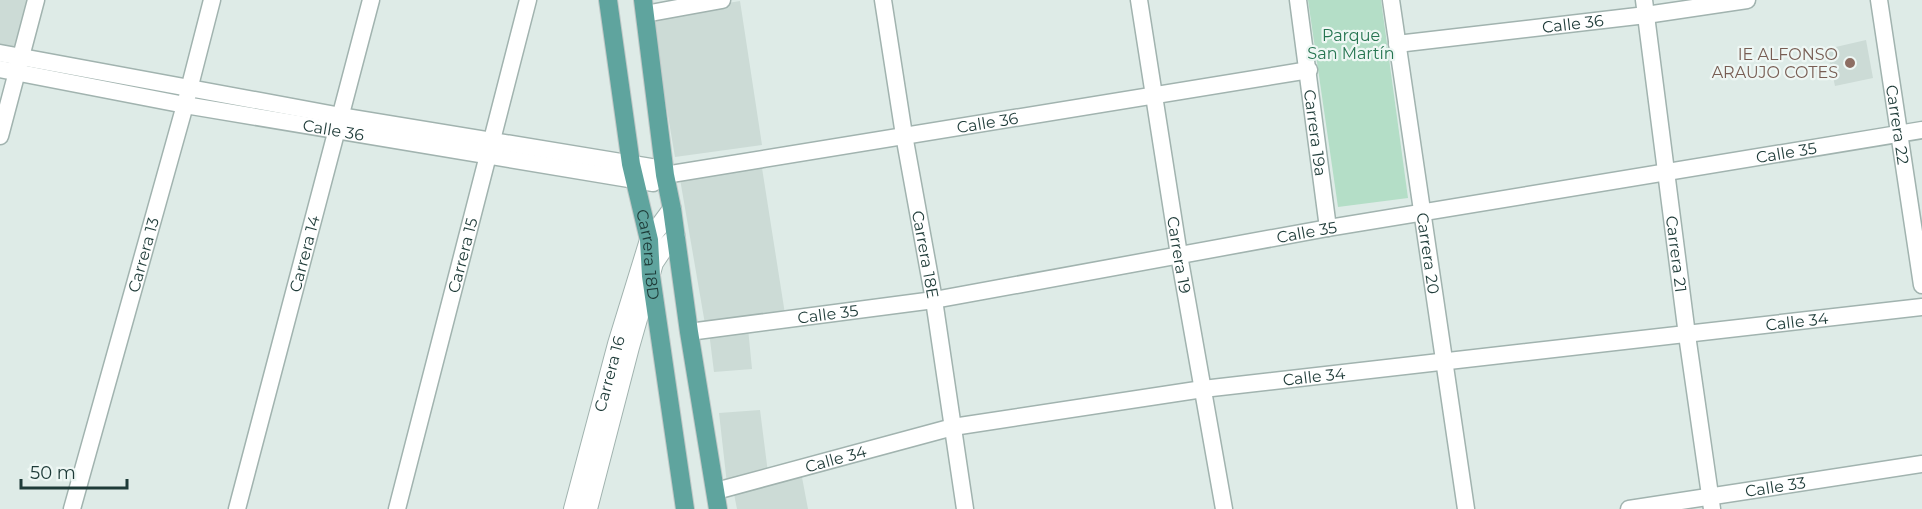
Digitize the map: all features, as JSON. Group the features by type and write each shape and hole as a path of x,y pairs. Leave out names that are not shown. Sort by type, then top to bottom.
{"main road":[{"name":"Carrera 18D","path":"608,0 633,172 649,240 651,276 685,509"},
{"name":"Carrera 18D","path":"644,7 664,175 672,209 689,332 717,500"}],"street":[{"path":"0,136 36,0"},
{"name":"Carrera 13","path":"72,509 185,105 212,0"},
{"name":"Carrera 14","path":"237,509 371,0"},
{"name":"Carrera 15","path":"397,509 528,0"},
{"path":"644,7 722,0"},
{"name":"Carrera 18E","path":"883,0 904,135 934,300 965,509"},
{"name":"Carrera 19","path":"1139,0 1179,255 1224,509"},
{"name":"Carrera 19a","path":"1299,0 1328,228"},
{"name":"Carrera 20","path":"1390,0 1466,509"},
{"name":"Calle 36","path":"1397,44 1645,8 1748,0"},
{"name":"Carrera 22","path":"1879,0 1922,285"},
{"name":"Carrera 21","path":"1645,8 1711,503"},
{"name":"Calle 36","path":"0,53 19,65 185,105 339,124 633,172 651,167 664,175 1309,70"},
{"name":"Calle 36","path":"0,69 19,65 189,88 339,124"},
{"name":"Calle 35","path":"689,332 934,300 1328,228 1922,130"},
{"name":"Carrera 16","path":"573,509 617,344 649,240 672,209"},
{"name":"Carrera 16","path":"588,509 654,263 664,248 676,237"},
{"name":"Calle 34","path":"717,500 952,427 1203,389 1922,307"},
{"name":"Calle 33","path":"1629,509 1711,503 1922,464"}],"shaded area":[{"path":"0,0 31,0 16,55 0,52"},
{"path":"740,1 762,145 675,157 651,16"},
{"name":"IE ALFONSO ARAUJO COTES","path":"1866,40 1873,78 1835,86 1827,49"},
{"path":"762,168 785,314 705,324 680,179"},
{"path":"748,328 752,369 714,372 709,332"},
{"path":"760,410 768,473 727,484 719,413"},
{"path":"801,472 808,509 737,509 733,489"}],"green space":[{"name":"Parque San Martín","path":"1308,0 1381,0 1408,198 1338,207"}],"place":[{"name":"IE ALFONSO ARAUJO COTES","path":"1850,63"}]}
